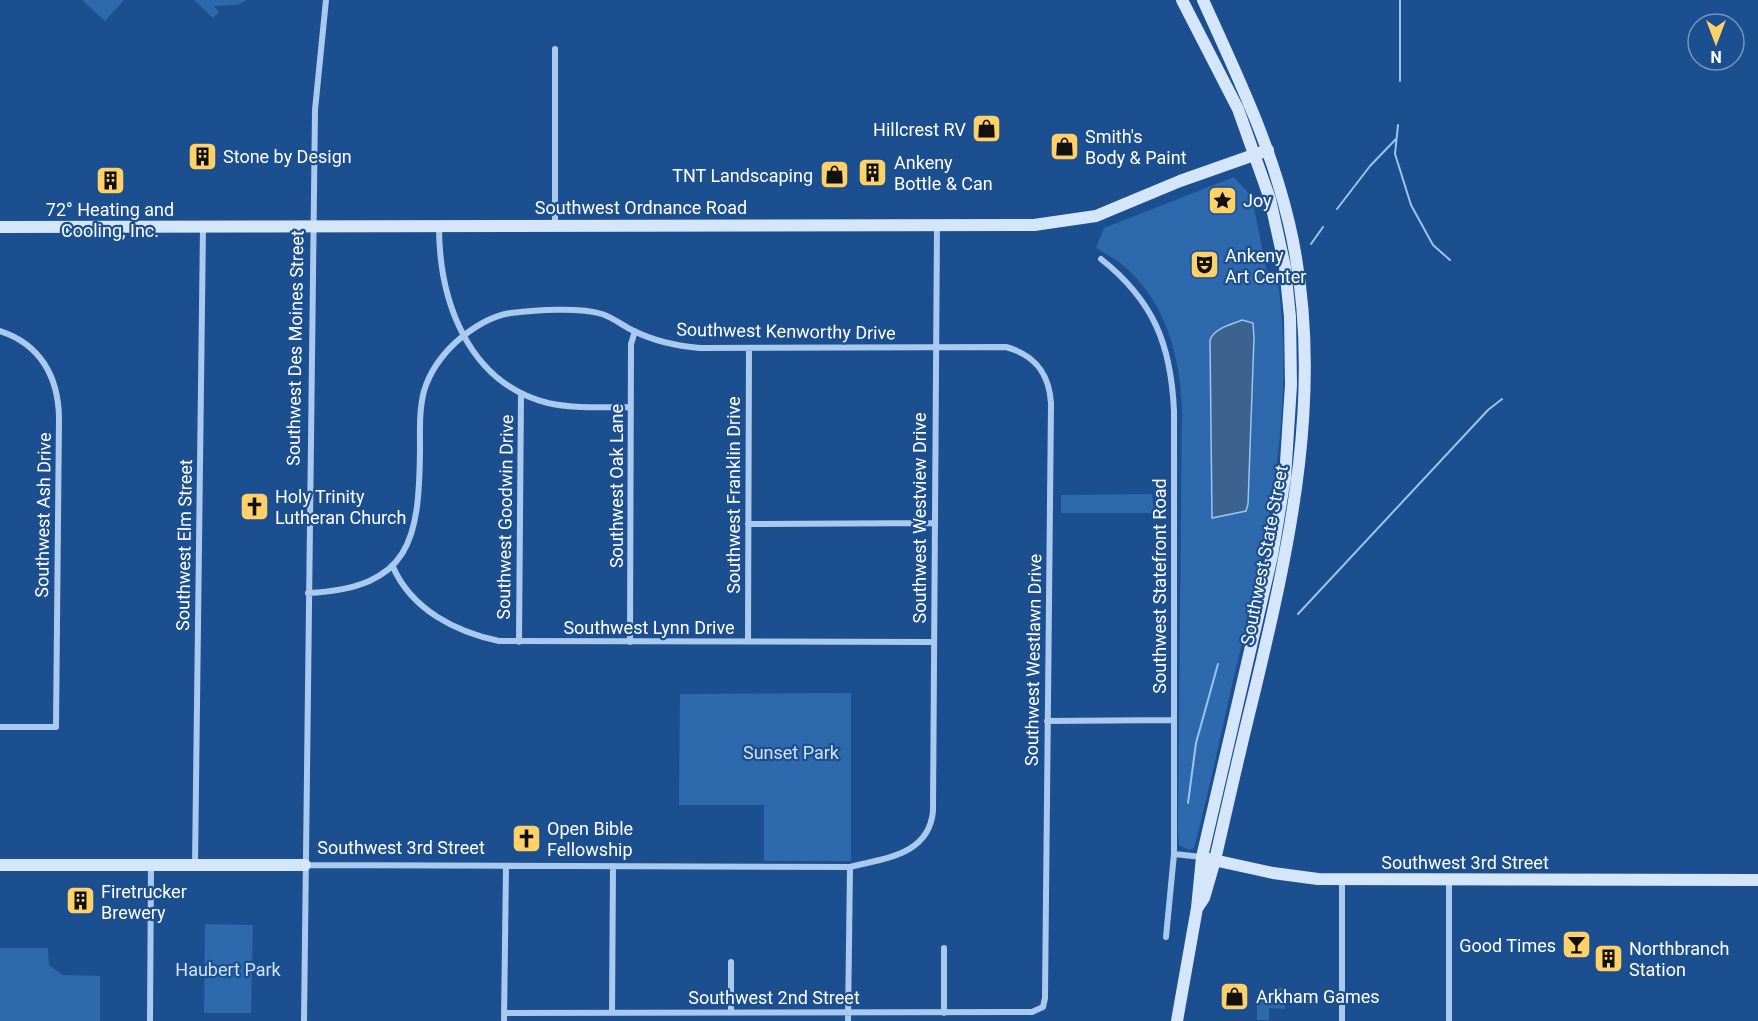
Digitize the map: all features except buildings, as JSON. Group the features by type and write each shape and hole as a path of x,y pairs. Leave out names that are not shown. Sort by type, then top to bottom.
{"street":[{"name":"Southwest Des Moines Street","path":"304,1021 312,225 315,111 326,0"},
{"name":"Southwest State Street","path":"1177,1021 1197,908 1272,556 1287,452 1291,385 1288,291 1276,221 1256,155 1222,77 1182,0"},
{"name":"Southwest State Street","path":"1203,0 1268,150 1290,225 1300,283 1305,355 1304,431 1287,550 1208,859"},
{"path":"555,49 555,226"},
{"name":"Southwest Ordnance Road","path":"0,226 1034,225 1075,221 1115,209 1191,177 1268,150"},
{"path":"439,225 439,251 446,292 464,335 487,368 521,393 560,405 631,407"},
{"name":"Southwest Westview Drive","path":"909,851 922,840 930,829 933,811 938,225"},
{"name":"Southwest Elm Street","path":"195,865 203,226"},
{"name":"Southwest Statefront Road","path":"1101,260 1127,282 1152,315 1166,347 1172,378 1174,411 1174,854 1166,937"},
{"name":"Southwest Kenworthy Drive","path":"308,592 350,588 369,582 393,567 413,531 418,507 424,390 432,371 444,354 464,335 493,318 525,312 585,311 602,314 662,343 678,346 995,347"},
{"name":"Southwest Ash Drive","path":"0,331 37,352 54,379 58,401 56,727 0,727"},
{"name":"Southwest Oak Lane","path":"630,642 631,344 634,331"},
{"name":"Southwest Westlawn Drive","path":"995,347 1006,347 1026,354 1042,369 1050,389 1045,998 1043,1007"},
{"name":"Southwest Franklin Drive","path":"748,641 749,348"},
{"name":"Southwest Goodwin Drive","path":"519,642 521,393"},
{"path":"748,524 934,523"},
{"name":"Southwest Lynn Drive","path":"393,567 398,578 419,602 451,626 483,638 519,642 933,642"},
{"path":"1047,721 1174,720"},
{"name":"Southwest 3rd Street","path":"0,865 850,867 909,851"},
{"name":"Southwest 3rd Street","path":"1174,854 1287,876 1342,879 1758,880"},
{"path":"150,1021 151,865"},
{"path":"504,1021 506,866"},
{"path":"612,1012 614,866"},
{"path":"848,1021 850,867"},
{"path":"1342,879 1342,1021"},
{"path":"1449,880 1449,1021"},
{"path":"944,948 944,1013"},
{"path":"730,1012 731,962"},
{"name":"Southwest 2nd Street","path":"504,1012 944,1013 1032,1012 1043,1007"}],"green space":[{"path":"82,0 124,0 105,21"},
{"path":"194,0 247,0 237,5 214,6 219,12 213,18"},
{"path":"1234,177 1252,197 1268,278 1277,275 1282,324 1281,423 1276,471 1259,568 1194,848 1189,850 1179,845 1178,832 1182,412 1178,371 1168,332 1151,296 1124,266 1096,248 1104,228"},
{"path":"1152,494 1154,513 1061,513 1061,495"},
{"name":"Sunset Park","path":"851,693 851,861 764,861 764,805 679,805 680,694"},
{"name":"Haubert Park","path":"205,924 253,925 251,1013 204,1013"},
{"path":"0,948 48,948 49,965 63,975 100,976 100,1021 0,1021"},
{"path":"1278,988 1285,988 1285,1009 1269,1008 1269,1020 1257,1020 1257,998 1278,997"}],"shaded area":[{"path":"1242,320 1253,323 1254,338 1248,504 1246,511 1212,518 1210,340 1219,330"}],"waterway":[{"path":"1400,0 1400,81"},
{"path":"1398,125 1395,154 1411,205 1433,245 1450,260"},
{"path":"1337,209 1370,166 1396,139"},
{"path":"1311,244 1323,227"},
{"path":"1298,614 1488,410 1502,399"},
{"path":"1188,803 1196,743 1218,664"}],"place":[{"name":"Hillcrest RV","path":"987,129"},
{"name":"Smith's Body & Paint","path":"1064,146"},
{"name":"Stone by Design","path":"202,156"},
{"name":"Ankeny Bottle & Can","path":"873,172"},
{"name":"TNT Landscaping","path":"834,175"},
{"name":"72° Heating and Cooling, Inc.","path":"110,180"},
{"name":"Joy","path":"1222,200"},
{"name":"Ankeny Art Center","path":"1204,265"},
{"name":"Holy Trinity Lutheran Church","path":"254,506"},
{"name":"Open Bible Fellowship","path":"526,838"},
{"name":"Firetrucker Brewery","path":"80,901"},
{"name":"Good Times","path":"1577,945"},
{"name":"Northbranch Station","path":"1608,958"},
{"name":"Arkham Games","path":"1235,996"}]}
